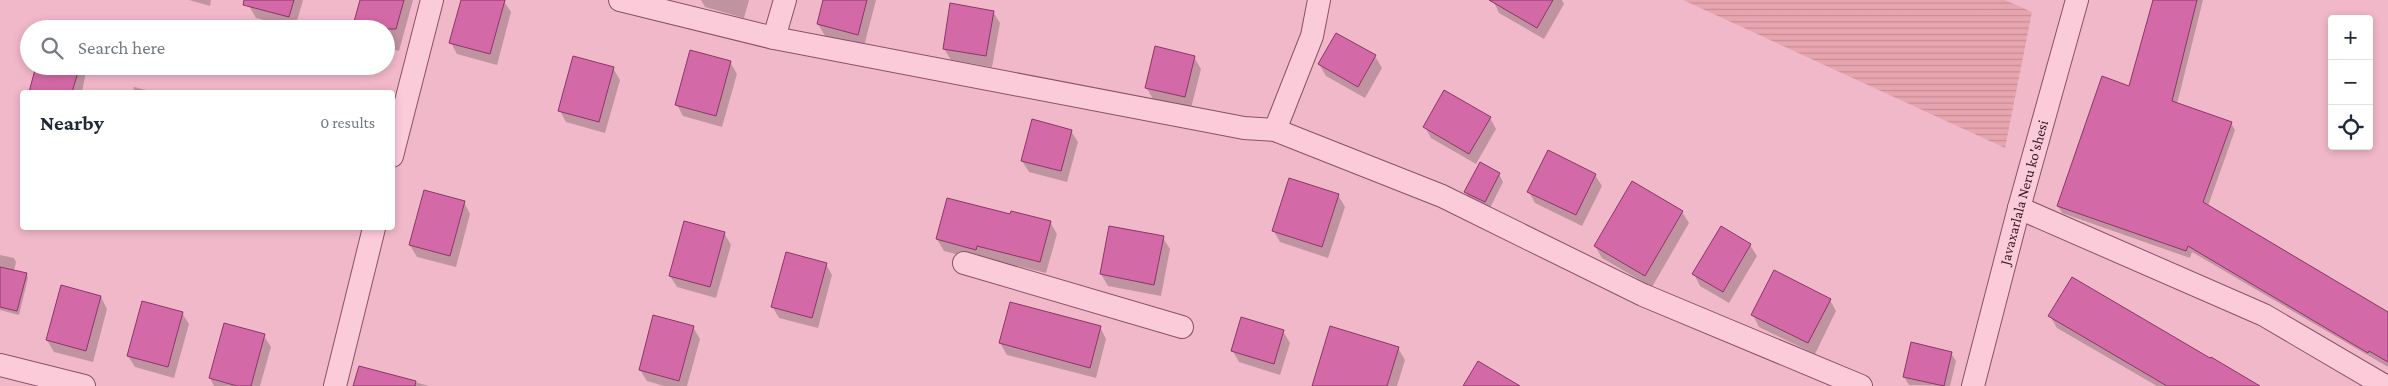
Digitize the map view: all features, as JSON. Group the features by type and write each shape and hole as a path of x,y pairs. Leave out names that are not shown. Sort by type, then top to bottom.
{"street":[{"path":"395,144 432,0"},
{"path":"620,0 774,38 1244,128 1275,130 1442,196 1643,295 1861,386"},
{"path":"774,38 785,0"},
{"path":"1275,130 1312,36 1319,0"},
{"name":"Javaxarlala Neru ko'shesi","path":"1973,386 2019,208 2077,0"},
{"path":"2019,208 2264,315 2385,386"},
{"path":"335,386 374,230"},
{"path":"964,263 1182,327"},
{"path":"0,365 84,386"}],"shaded area":[{"path":"1683,0 2005,0 2032,12 2005,148"}],"building":[{"path":"244,0 294,0 289,17 243,5"},
{"path":"360,0 404,0 396,29 395,20 354,20"},
{"path":"461,0 505,0 490,54 449,43"},
{"path":"823,0 867,0 858,35 817,24"},
{"path":"1489,0 1553,0 1537,28"},
{"path":"2153,0 2197,0 2172,101 2232,122 2203,202 2388,312 2388,362 2369,351 2368,353 2188,246 2186,251 2057,206 2102,76 2129,86"},
{"path":"950,3 994,11 986,56 943,49"},
{"path":"1336,33 1376,55 1358,87 1318,64"},
{"path":"1155,46 1195,56 1185,97 1145,88"},
{"path":"690,50 731,61 716,116 675,105"},
{"path":"573,56 614,67 599,122 558,111"},
{"path":"34,75 77,75 73,90 30,90"},
{"path":"1444,90 1491,117 1469,154 1423,127"},
{"path":"1032,119 1072,130 1061,171 1021,161"},
{"path":"1548,150 1596,174 1576,215 1527,192"},
{"path":"1480,162 1500,173 1485,202 1464,192"},
{"path":"1289,178 1339,194 1322,247 1272,231"},
{"path":"1632,181 1683,211 1645,276 1594,246"},
{"path":"424,190 465,201 450,256 409,245"},
{"path":"947,198 1010,214 1011,211 1051,221 1040,262 977,246 976,250 936,239"},
{"path":"684,221 725,232 710,287 669,276"},
{"path":"1109,226 1164,236 1154,285 1100,274"},
{"path":"1721,226 1751,244 1723,292 1692,274"},
{"path":"786,252 827,263 812,318 771,307"},
{"path":"0,267 27,273 17,311 0,307"},
{"path":"1774,270 1831,299 1808,343 1751,315"},
{"path":"2072,277 2260,386 2167,386 2048,316"},
{"path":"61,285 101,296 86,351 46,340"},
{"path":"142,301 183,312 168,367 127,356"},
{"path":"1010,302 1101,326 1090,368 999,343"},
{"path":"653,315 694,326 679,381 639,370"},
{"path":"1241,317 1284,330 1274,364 1231,351"},
{"path":"224,323 265,334 251,386 237,386 209,378"},
{"path":"1330,326 1399,347 1387,386 1312,386"},
{"path":"1911,342 1952,352 1944,386 1903,377"},
{"path":"1478,361 1520,386 1463,386"},
{"path":"359,366 416,381 415,386 353,386"}]}
